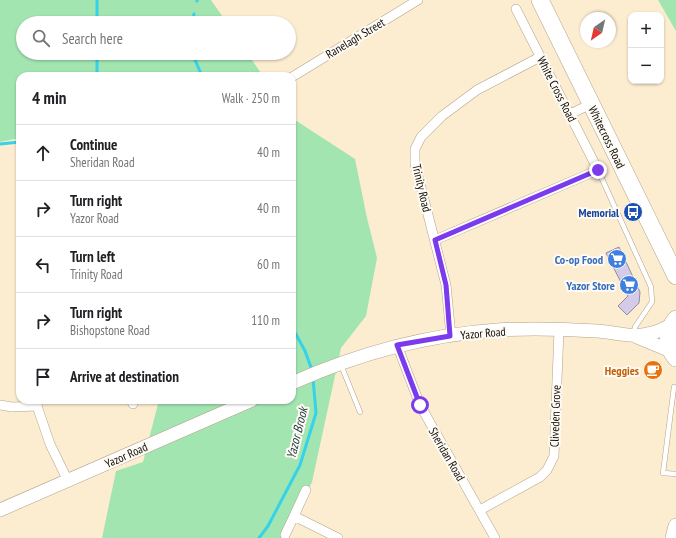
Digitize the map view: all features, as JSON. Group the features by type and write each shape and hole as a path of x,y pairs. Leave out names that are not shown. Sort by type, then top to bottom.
{"highway":[{"name":"Whitecross Road","path":"540,0 591,104 669,256 676,278"},
{"path":"673,354 668,338 674,322"}],"street":[{"name":"Ranelagh Street","path":"296,75 418,0"},
{"name":"White Cross Road","path":"516,9 598,170"},
{"name":"Trinity Road","path":"450,336 446,285 415,164 415,149 421,137 442,116 477,90 540,57"},
{"path":"570,114 591,104"},
{"path":"435,240 598,170"},
{"name":"Yazor Road","path":"296,381 397,345 450,336 497,330 599,331 634,335 651,334 674,322"},
{"name":"Cliveden Grove","path":"480,510 540,477 547,470 554,456 559,330"},
{"name":"Yazor Road","path":"634,335 673,354"},
{"name":"Sheridan Road","path":"397,345 420,405 495,538"},
{"path":"0,404 12,408 33,404"},
{"path":"38,404 50,444 68,481"},
{"name":"Yazor Road","path":"0,510 243,404"},
{"path":"285,535 306,490"},
{"path":"294,516 338,538"}],"lane":[{"path":"598,170 652,287 652,302 635,327 634,335"},
{"path":"341,364 360,412"},
{"path":"674,388 663,473 676,474"}],"green space":[{"path":"0,0 211,0 222,16 16,16 16,60 252,60 260,72 16,72 16,139 0,142"},
{"path":"658,0 676,0 676,31"},
{"path":"296,121 355,159 377,258 366,316 341,348 312,482 286,538 102,538 116,471 143,462 158,404 296,404"}],"building":[{"path":"619,247 640,292 639,303 627,315 618,306 628,296 606,253"}],"waterway":[{"path":"97,0 97,16"},
{"path":"97,60 97,72"},
{"name":"Yazor Brook","path":"195,60 200,72"},
{"path":"0,144 16,142"},
{"name":"Yazor Brook","path":"296,334 305,351 312,370"},
{"name":"Yazor Brook","path":"259,538 268,526 300,465 316,413 313,378"}],"place":[{"name":"Memorial","path":"633,212"},
{"name":"Co-op Food","path":"617,259"},
{"name":"Yazor Store","path":"629,285"},
{"name":"Heggies","path":"653,370"}],"route":[{"path":"420,405 397,345 450,336 446,285 435,240 598,170"}]}
